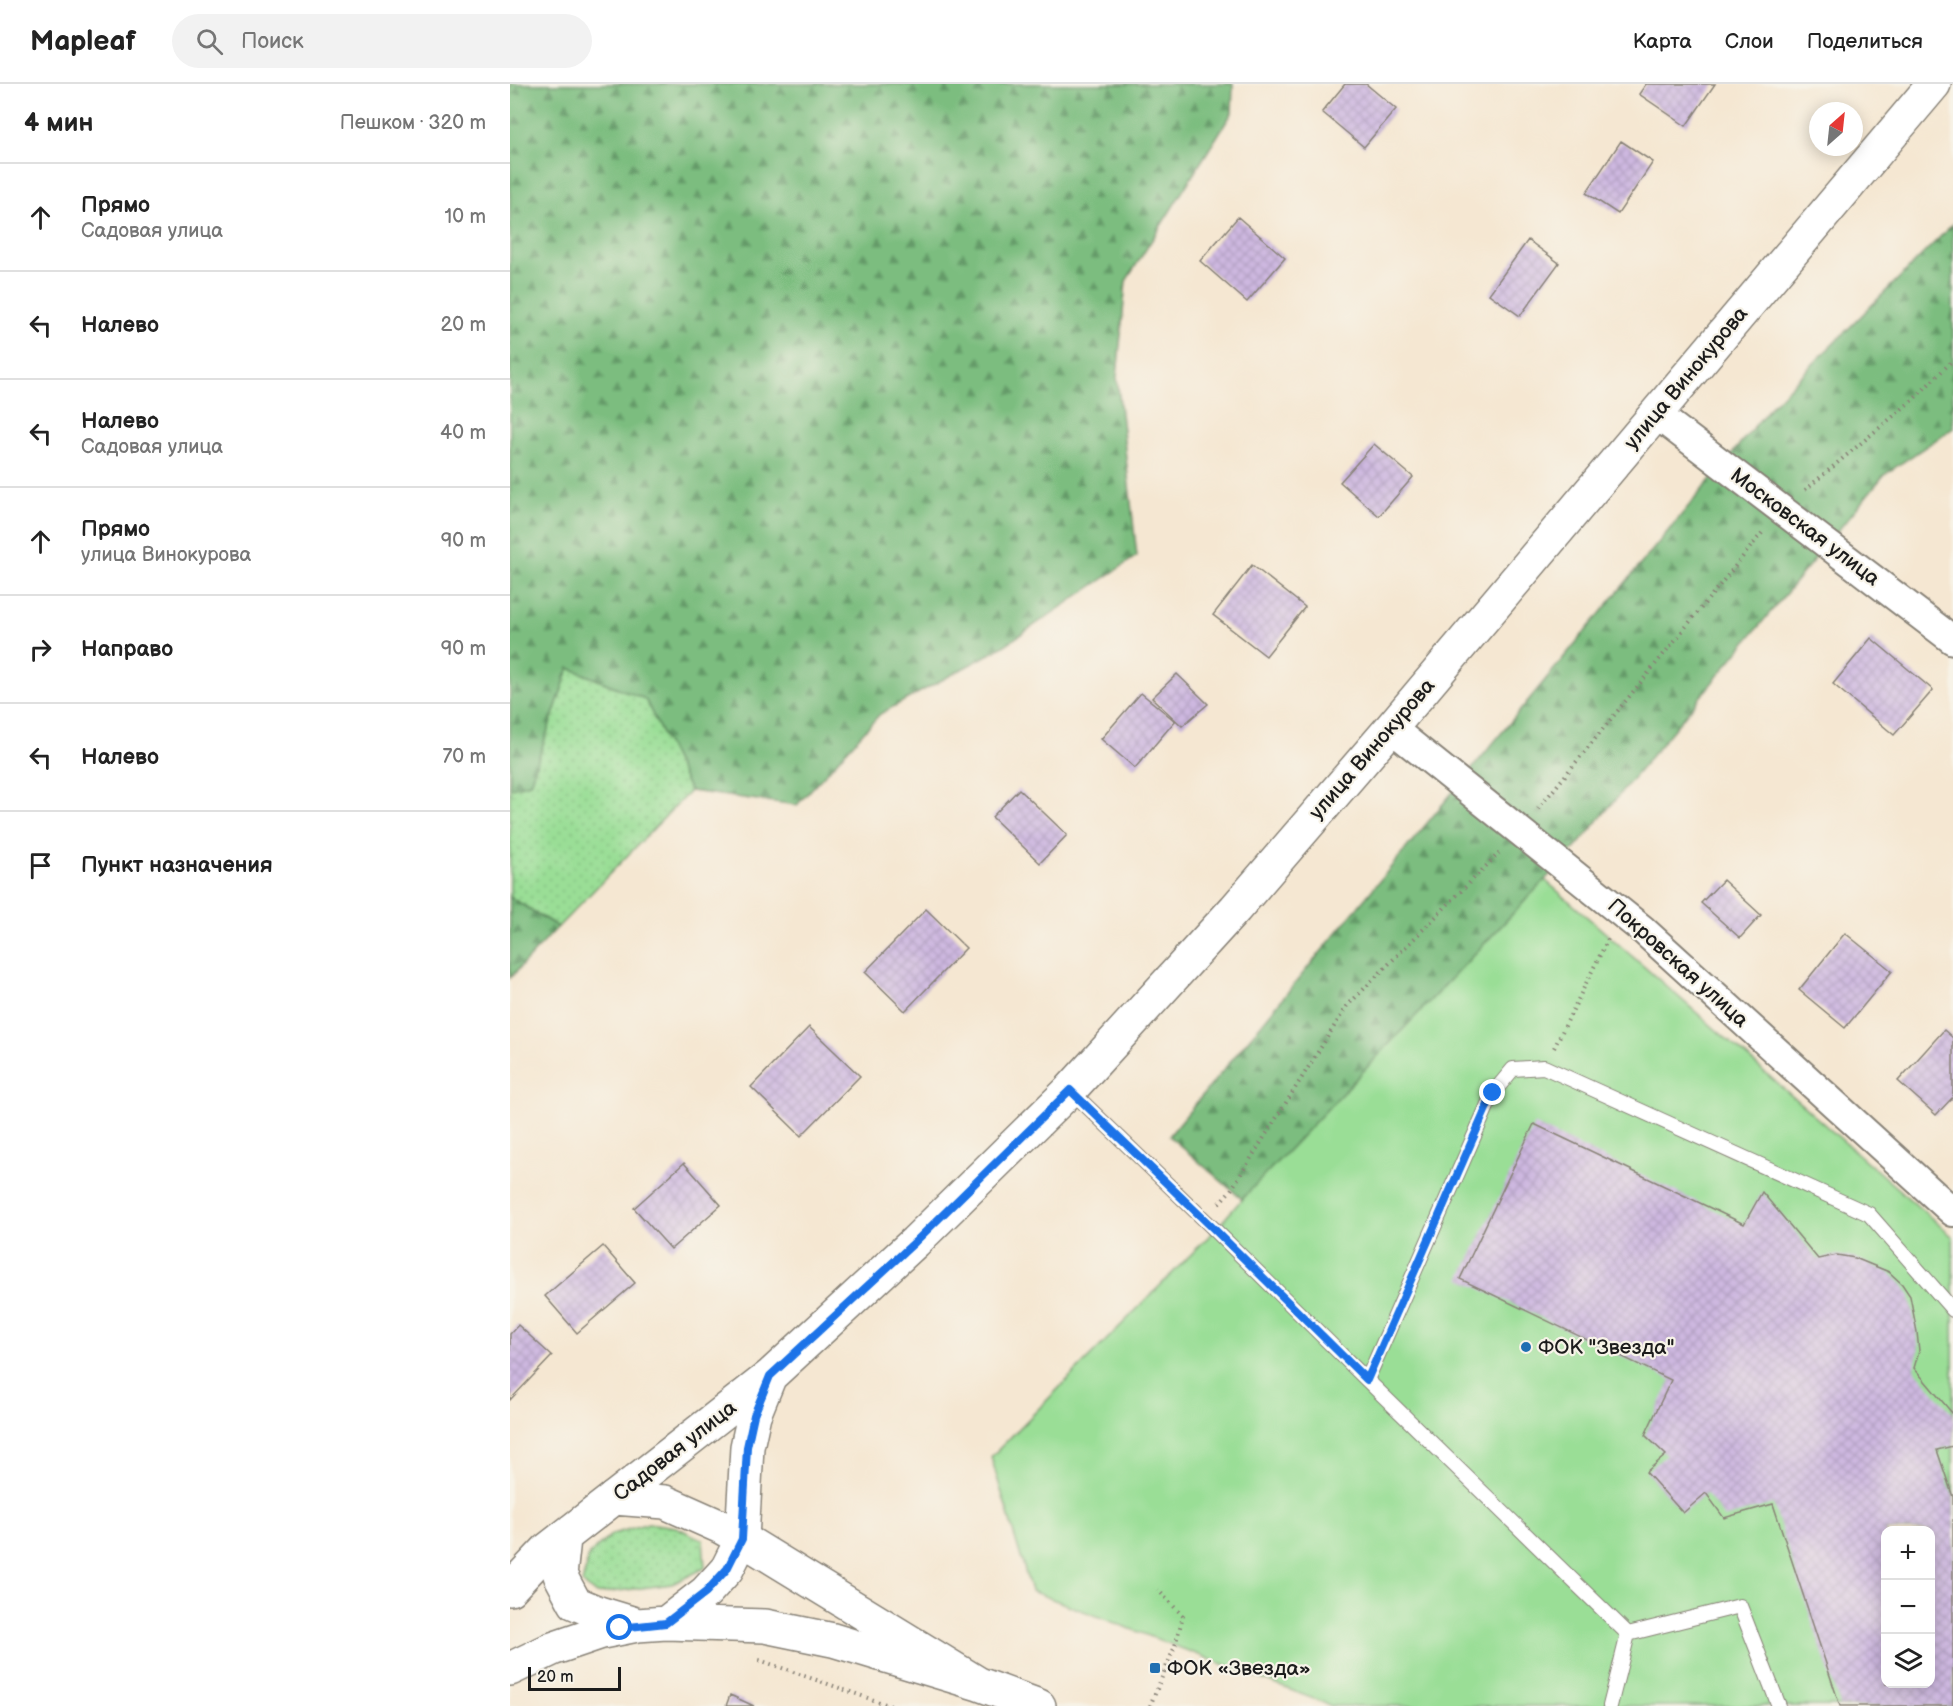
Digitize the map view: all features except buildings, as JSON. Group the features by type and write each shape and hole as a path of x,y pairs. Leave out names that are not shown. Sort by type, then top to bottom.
{"main road":[{"name":"улица Винокурова","path":"770,1376 915,1242 1070,1090 1235,909 1391,728 1934,84"},
{"name":"Садовая улица","path":"510,1589 547,1550 770,1376"},
{"name":"Садовая улица","path":"742,1539 747,1447 754,1415 770,1376"},
{"path":"614,1498 665,1502 721,1527 979,1684"},
{"path":"564,1539 560,1575 575,1603 599,1613 652,1624 706,1592 727,1569 742,1539"},
{"path":"510,1669 552,1649 602,1632 652,1624 765,1626 833,1640 979,1684 1039,1706"}],"street":[{"name":"Московская улица","path":"1656,414 1953,640"},
{"name":"Покровская улица","path":"1391,728 1622,911 1953,1212"}],"lane":[{"path":"1367,1380 1493,1093 1513,1069 1544,1067 1869,1214 1953,1310"},
{"path":"1070,1090 1628,1634"},
{"path":"1628,1634 1740,1606 1779,1706"},
{"path":"1610,1706 1628,1634"}],"path":[{"path":"1205,1220 1231,1190 1347,1006 1521,831 1782,509 1915,398 1953,360"},
{"path":"1544,1067 1622,911"},
{"path":"1150,1706 1175,1646 1183,1616 1158,1590"},
{"path":"749,1657 891,1706"}],"green space":[{"path":"510,84 1233,84 1232,113 1126,281 1117,377 1137,556 1002,647 880,714 797,805 690,791 645,699 569,668 530,783 510,788"},
{"path":"1953,224 1953,428 1884,475 1577,846 1242,1199 1169,1136 1772,405"},
{"path":"569,668 645,699 690,791 558,927 510,897 510,788 530,782"},
{"name":"ФОК \"Звезда\"","path":"1545,880 1953,1237 1953,1706 1332,1706 1031,1591 991,1457 1215,1230"},
{"path":"510,897 558,927 510,978"},
{"path":"648,1523 676,1527 703,1540 705,1568 672,1584 596,1594 582,1583 589,1555 611,1535"}],"place":[{"name":"ФОК \"Звезда\"","path":"1526,1347"},
{"name":"ФОК «Звезда»","path":"1155,1668"}],"route":[{"path":"620,1628 637,1624 666,1623 706,1592 727,1569 742,1539 747,1447 754,1415 770,1376 915,1242 1070,1090 1367,1380 1493,1093"}]}
